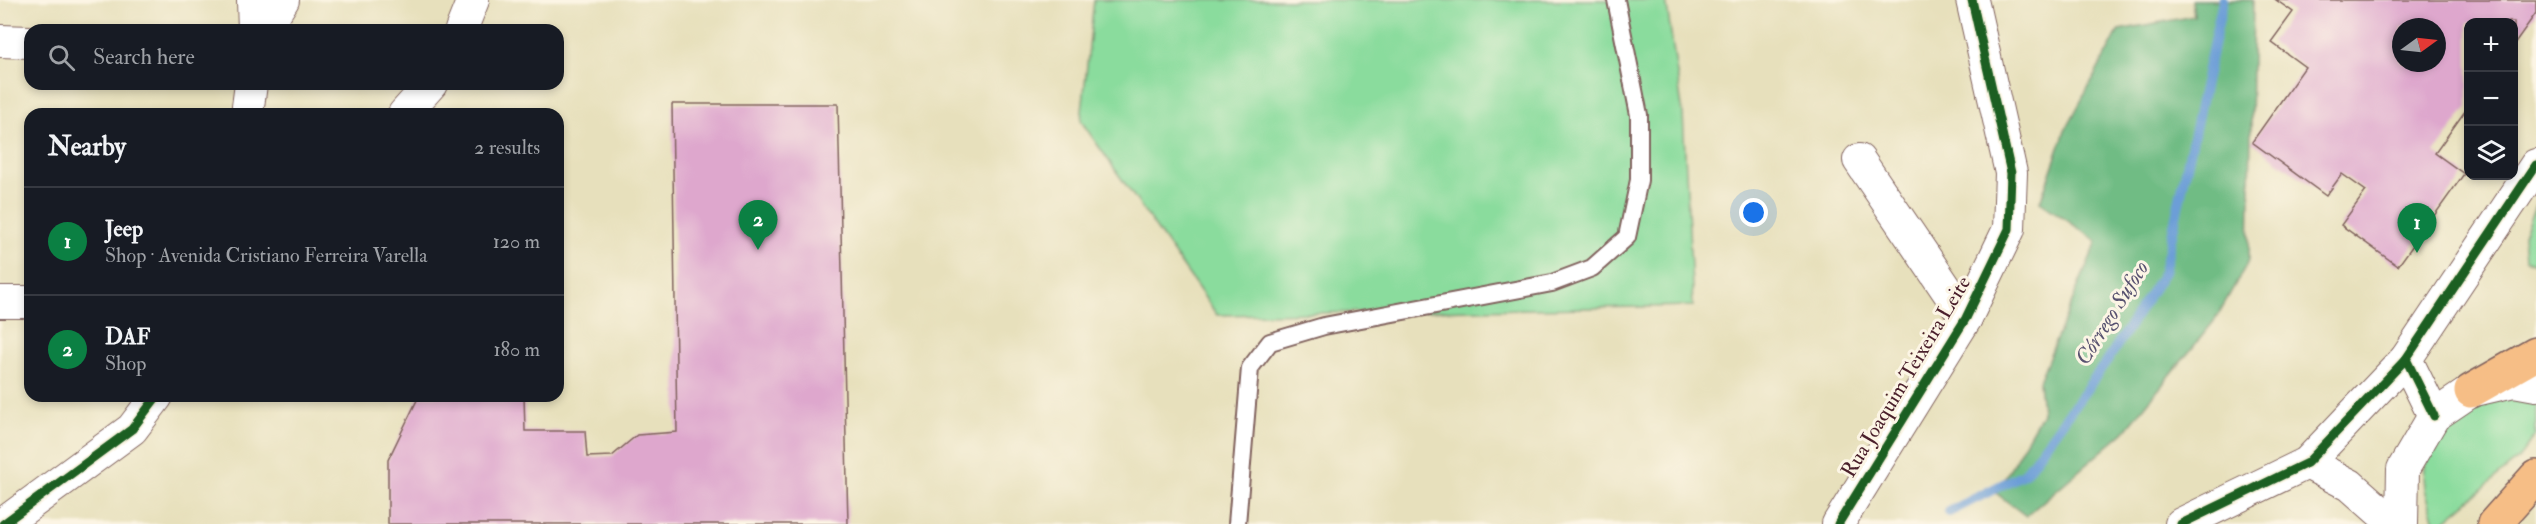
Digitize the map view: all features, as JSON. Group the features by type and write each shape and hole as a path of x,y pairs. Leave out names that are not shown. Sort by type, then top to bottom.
{"highway":[{"path":"2471,391 2536,354"},
{"path":"2494,524 2536,477"}],"street":[{"path":"253,0 254,24"},
{"path":"268,24 283,0"},
{"path":"463,24 473,0"},
{"name":"Rua Joaquim Teixeira Leite","path":"1838,524 1966,318 2009,229 2011,173 1972,0"},
{"path":"0,41 24,42"},
{"path":"248,108 250,90"},
{"path":"409,108 426,90"},
{"path":"1859,160 1966,318"},
{"path":"2181,524 2307,463 2406,359 2536,165"},
{"path":"0,302 24,302"},
{"path":"2406,359 2434,416"},
{"path":"2402,524 2403,469 2434,416 2471,391 2514,381 2536,385"},
{"path":"3,524 132,429 152,402"},
{"path":"2307,463 2350,485 2394,524"}],"lane":[{"path":"1237,524 1250,368 1269,342 1324,326 1552,283 1592,268 1627,237 1639,180 1639,115 1616,0"}],"green space":[{"path":"1094,0 1666,0 1683,114 1693,306 1217,315 1081,121"},
{"path":"2192,0 2253,0 2249,260 2215,320 2124,432 2026,516 1996,493 2042,413 2039,381 2097,241 2040,202 2065,131 2119,30 2194,16"},
{"path":"2536,203 2536,263 2525,259 2523,235"},
{"path":"2514,396 2536,397 2536,435 2517,460 2441,524 2436,524 2425,488 2425,469 2429,452 2438,437 2463,413 2496,399"}],"building":[{"path":"2276,0 2536,0 2536,13 2518,38 2518,18 2464,18 2464,113 2435,153 2464,174 2398,266 2341,225 2366,191 2342,174 2326,196 2252,142 2305,67 2271,42 2293,12"},
{"path":"672,104 838,104 848,524 388,524 388,460 416,402 524,402 525,431 585,431 587,457 612,456 637,435 677,432"}],"waterway":[{"name":"Córrego Sufoco","path":"1949,512 2025,473 2107,361 2164,272 2223,0"}],"cycle path":[{"path":"1838,524 1966,318 2009,229 2011,173 1972,0"},
{"path":"2434,416 2406,359 2536,165"},
{"path":"2181,524 2307,463 2406,359"},
{"path":"3,524 132,429 152,402"}],"place":[{"name":"DAF","path":"758,250"},
{"name":"Jeep","path":"2417,253"}]}
